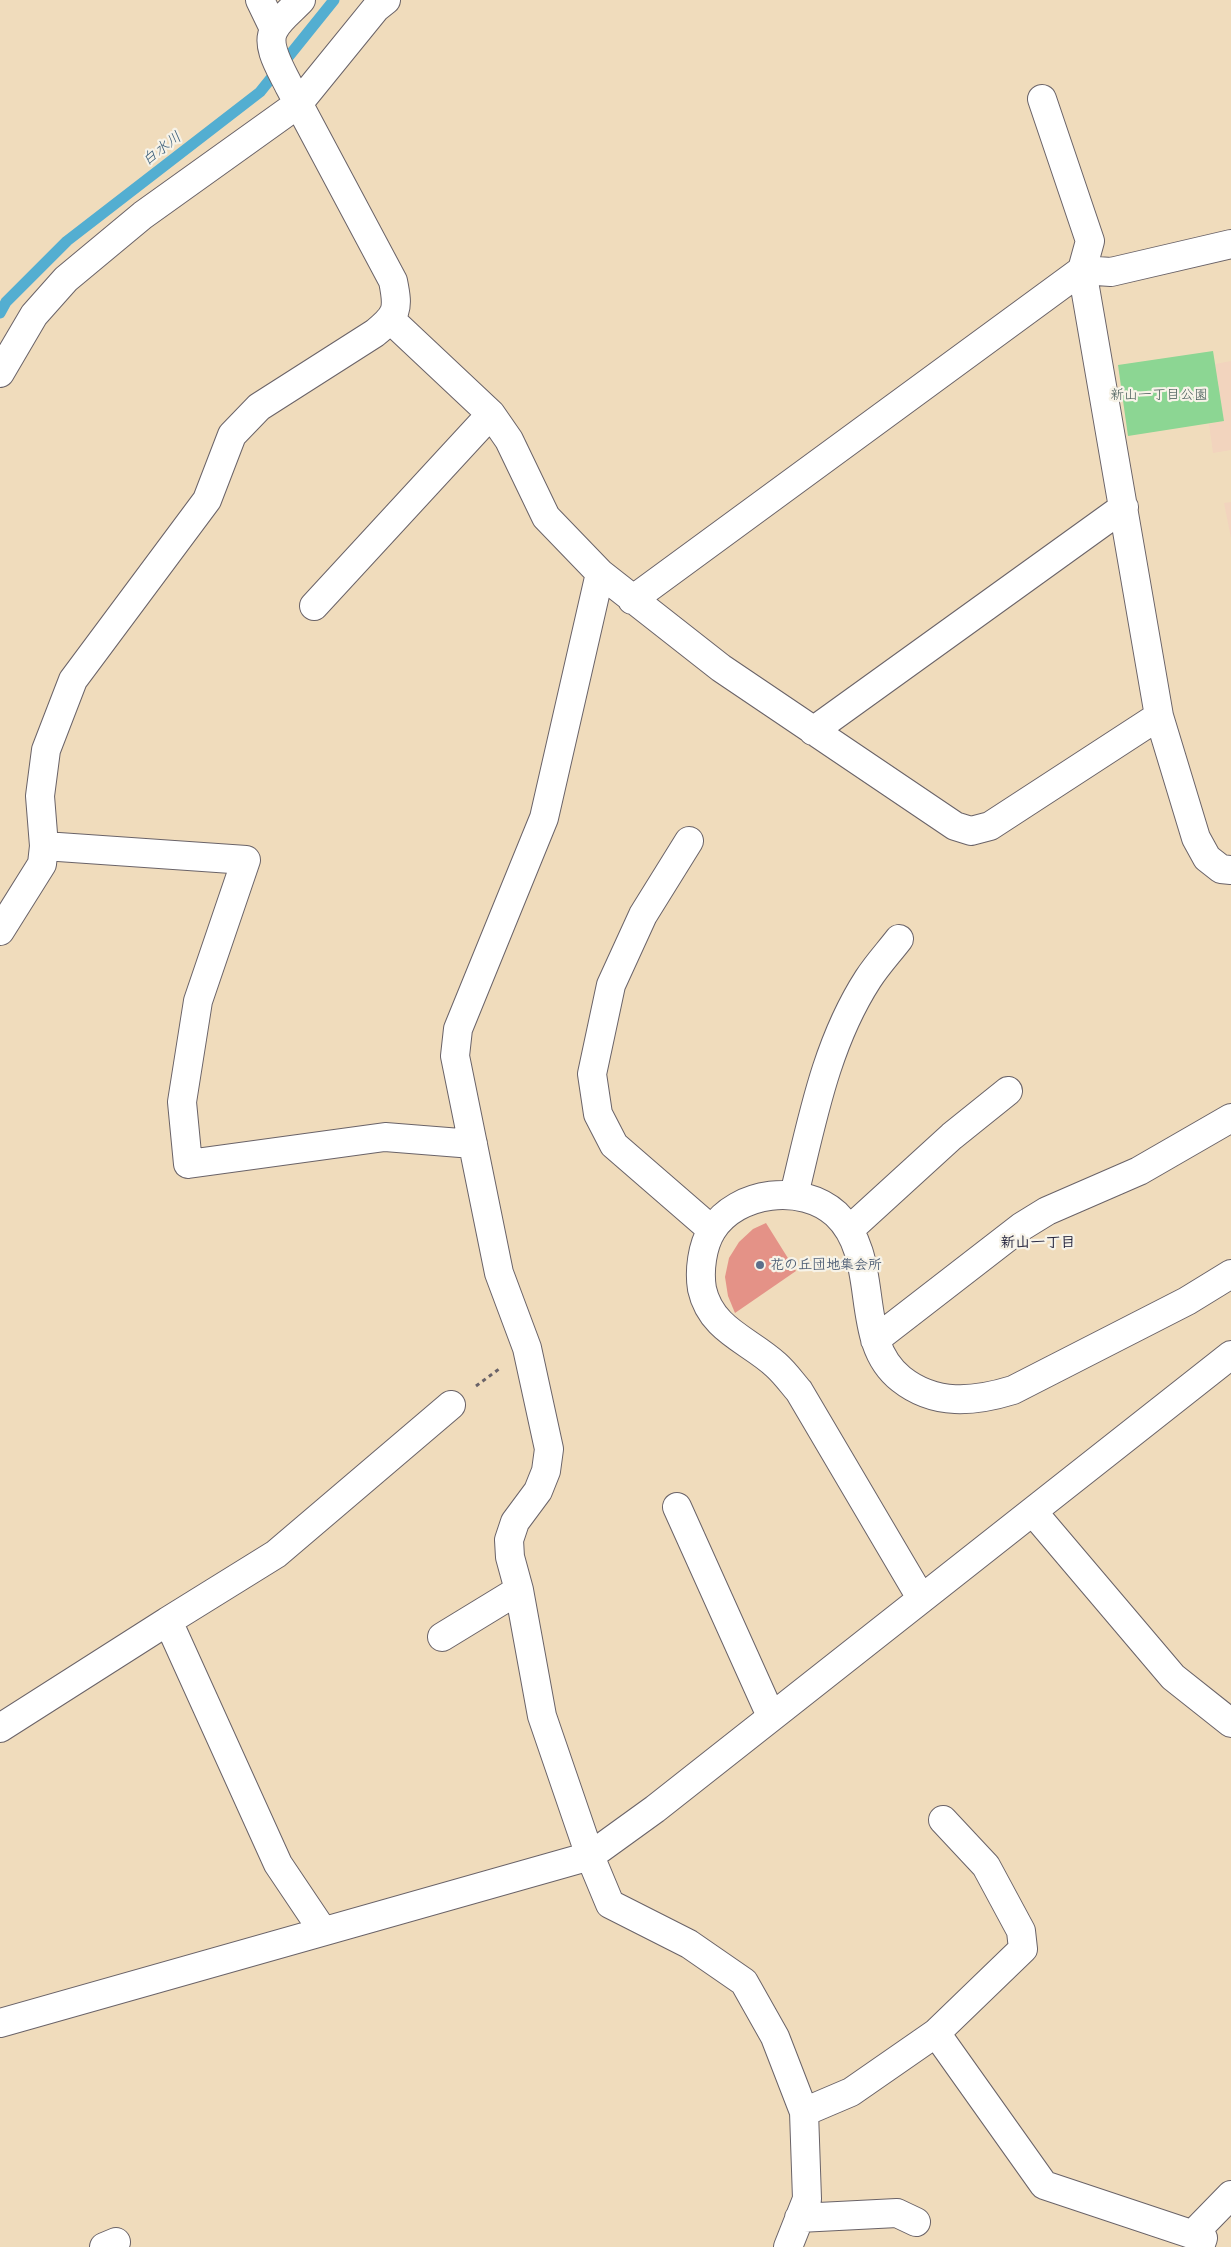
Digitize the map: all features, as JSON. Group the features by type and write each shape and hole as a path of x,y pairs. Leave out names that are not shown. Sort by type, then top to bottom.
{"street":[{"path":"260,0 274,29"},
{"path":"0,931 42,864 44,846 40,796 46,750 73,680 207,500 232,435 259,406 375,333 391,320 397,310 393,281 293,95 275,56 271,41 274,29 301,0"},
{"path":"0,372 34,316 66,279 293,95 376,8 386,0"},
{"path":"1042,99 1090,241 1082,270 1159,716 1196,838 1207,858 1221,869 1231,870"},
{"path":"632,600 1082,270 1110,272 1231,244"},
{"path":"391,320 491,414 509,440 546,517 600,573 721,668 955,826 971,832 990,826 1159,716"},
{"path":"314,606 491,414"},
{"path":"813,731 1124,507"},
{"path":"600,573 544,818 458,1029 455,1056 499,1273 527,1348 548,1449 546,1471 540,1485 515,1522 509,1540 510,1557 519,1590 542,1716 590,1856 610,1904 689,1944 744,1982 774,2037 804,2112 807,2199 788,2247"},
{"path":"690,841 643,915 612,985 592,1074 598,1114 614,1146 712,1230"},
{"path":"44,846 246,860 198,1001 182,1102 188,1164 384,1137 473,1144"},
{"path":"794,1196 819,1091 840,1033 868,979 899,940"},
{"path":"848,1230 952,1136 1008,1091"},
{"path":"875,1340 1021,1227 1047,1211 1139,1172 1231,1118"},
{"path":"922,1598 799,1391 776,1365 721,1326 710,1311 702,1290 700,1270 712,1230 728,1214 748,1201 771,1196 794,1196 817,1202 836,1214 848,1230 863,1270 875,1340 880,1355 890,1369 920,1391 938,1398 960,1400 985,1399 1022,1386 1187,1301 1231,1274"},
{"path":"0,2023 590,1856 655,1809 1231,1355"},
{"path":"0,1728 276,1554 451,1405"},
{"path":"678,1508 771,1716"},
{"path":"1033,1512 1173,1678 1231,1723"},
{"path":"442,1637 519,1590"},
{"path":"168,1621 278,1864 323,1932"},
{"path":"804,2112 851,2092 936,2032 1023,1948 1022,1931 986,1866 944,1820"},
{"path":"936,2032 1044,2185 1196,2241 1231,2195"},
{"path":"799,2218 897,2213 916,2222"}],"path":[{"path":"451,1405 527,1348"}],"shaded area":[{"path":"1231,361 1231,450 1213,453 1209,424 1224,421 1215,364"},
{"path":"1231,502 1231,538 1224,503"}],"green space":[{"name":"新山一丁目公園","path":"1213,351 1224,421 1128,436 1118,365"}],"building":[{"name":"花の丘団地集会所","path":"766,1223 796,1271 735,1313 728,1296 725,1277 729,1258 739,1242 753,1229"}],"waterway":[{"name":"白水川","path":"0,313 6,302 67,241 260,92 334,0"}],"place":[{"name":"花の丘団地集会所","path":"760,1265"}],"district":[{"name":"新山一丁目","path":"1038,1243"}]}
